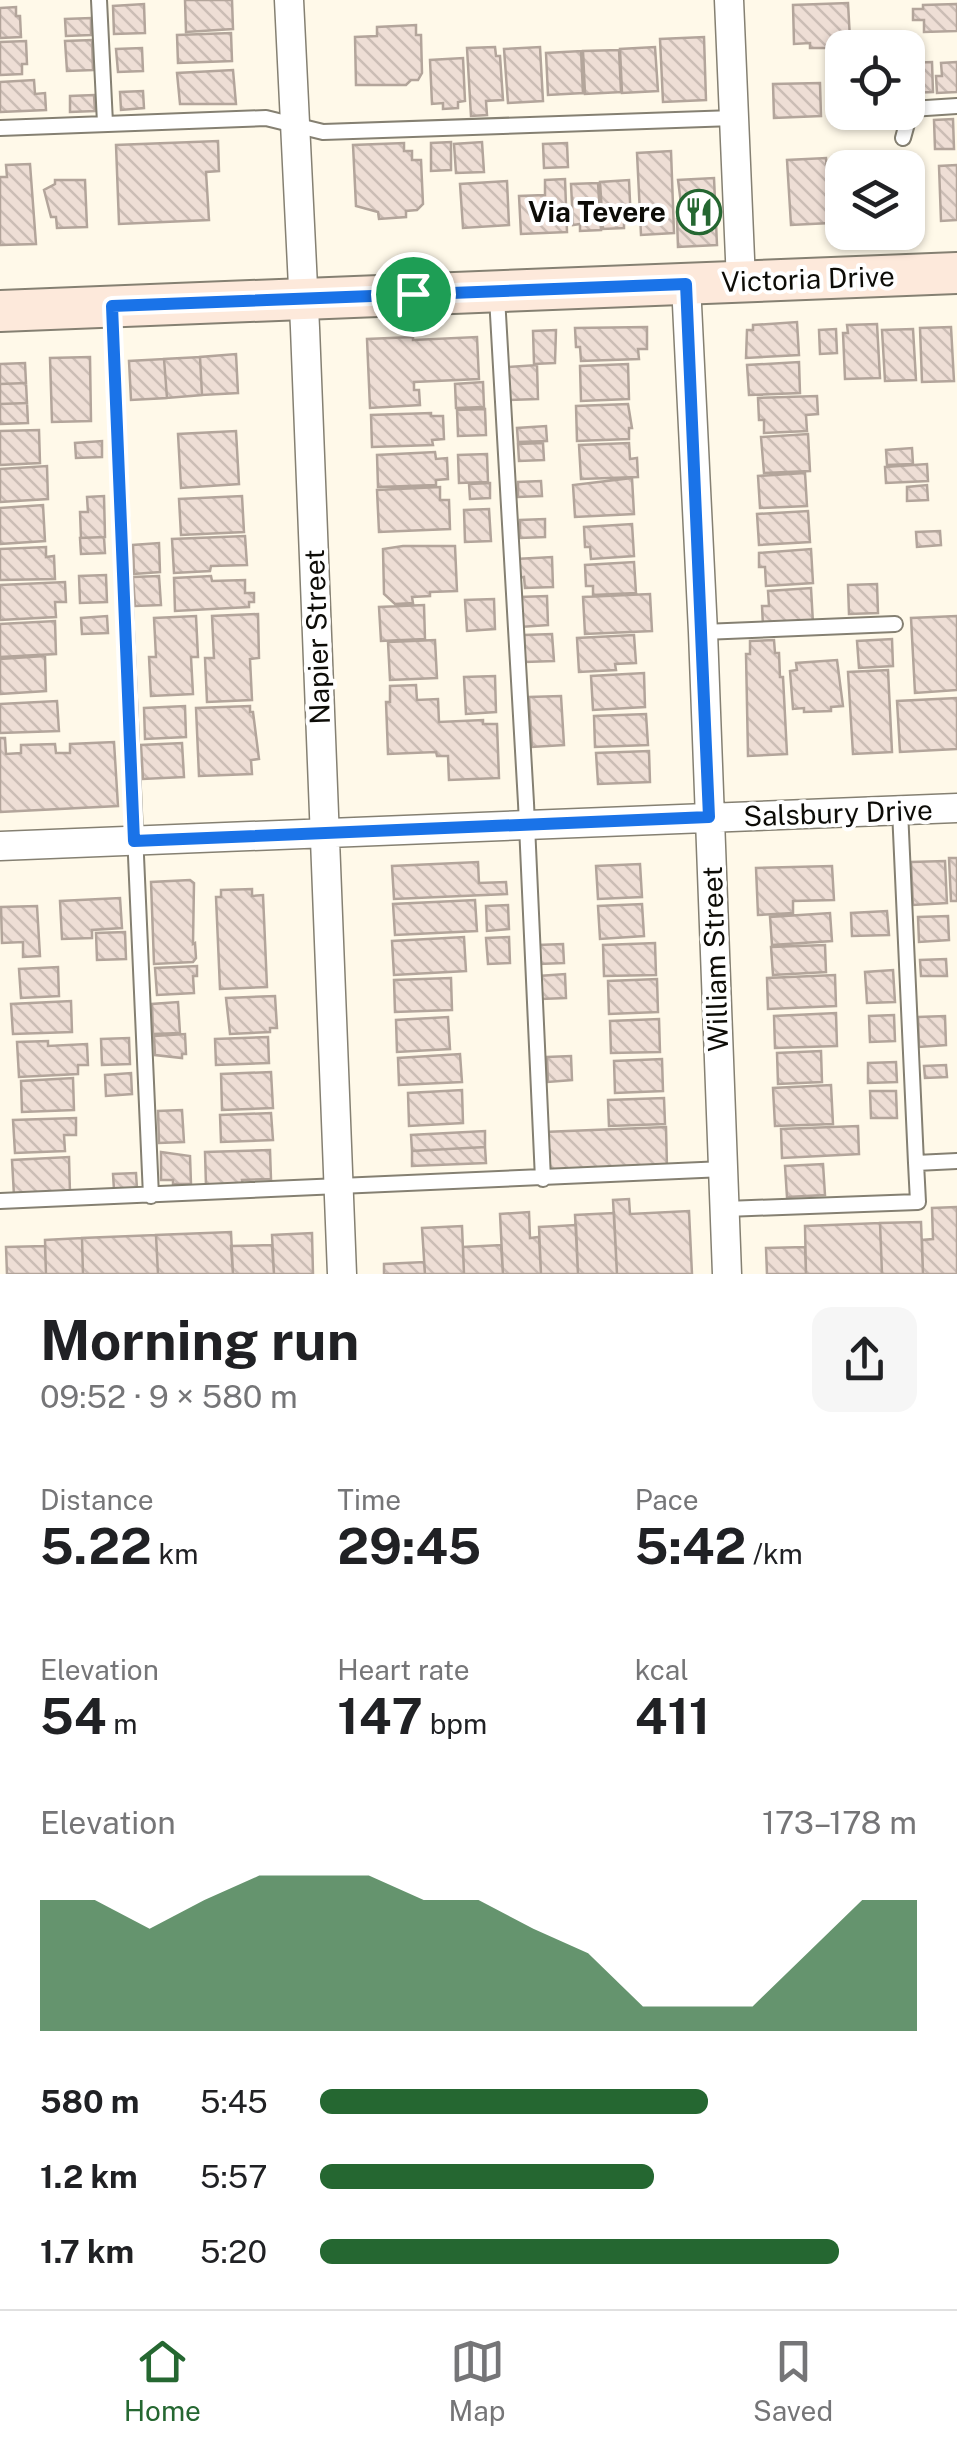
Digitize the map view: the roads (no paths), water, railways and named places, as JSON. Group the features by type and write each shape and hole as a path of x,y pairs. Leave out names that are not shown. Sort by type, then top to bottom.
{"street":[{"name":"Napier Street","path":"289,0 342,1274"},
{"path":"729,0 740,282"},
{"name":"Victoria Drive","path":"0,311 957,272"},
{"name":"William Street","path":"686,284 727,1274"},
{"name":"Salsbury Drive","path":"0,846 957,808"}],"lane":[{"path":"99,0 104,123"},
{"path":"903,138 910,108 957,106"},
{"path":"0,128 266,118 323,132 734,118"},
{"path":"496,291 543,1179"},
{"path":"112,306 150,1196"},
{"path":"703,632 895,624"},
{"path":"726,1209 918,1202 900,810"},
{"path":"916,1163 957,1161"},
{"path":"0,1202 724,1169"}],"place":[{"name":"Via Tevere","path":"699,212"}]}
